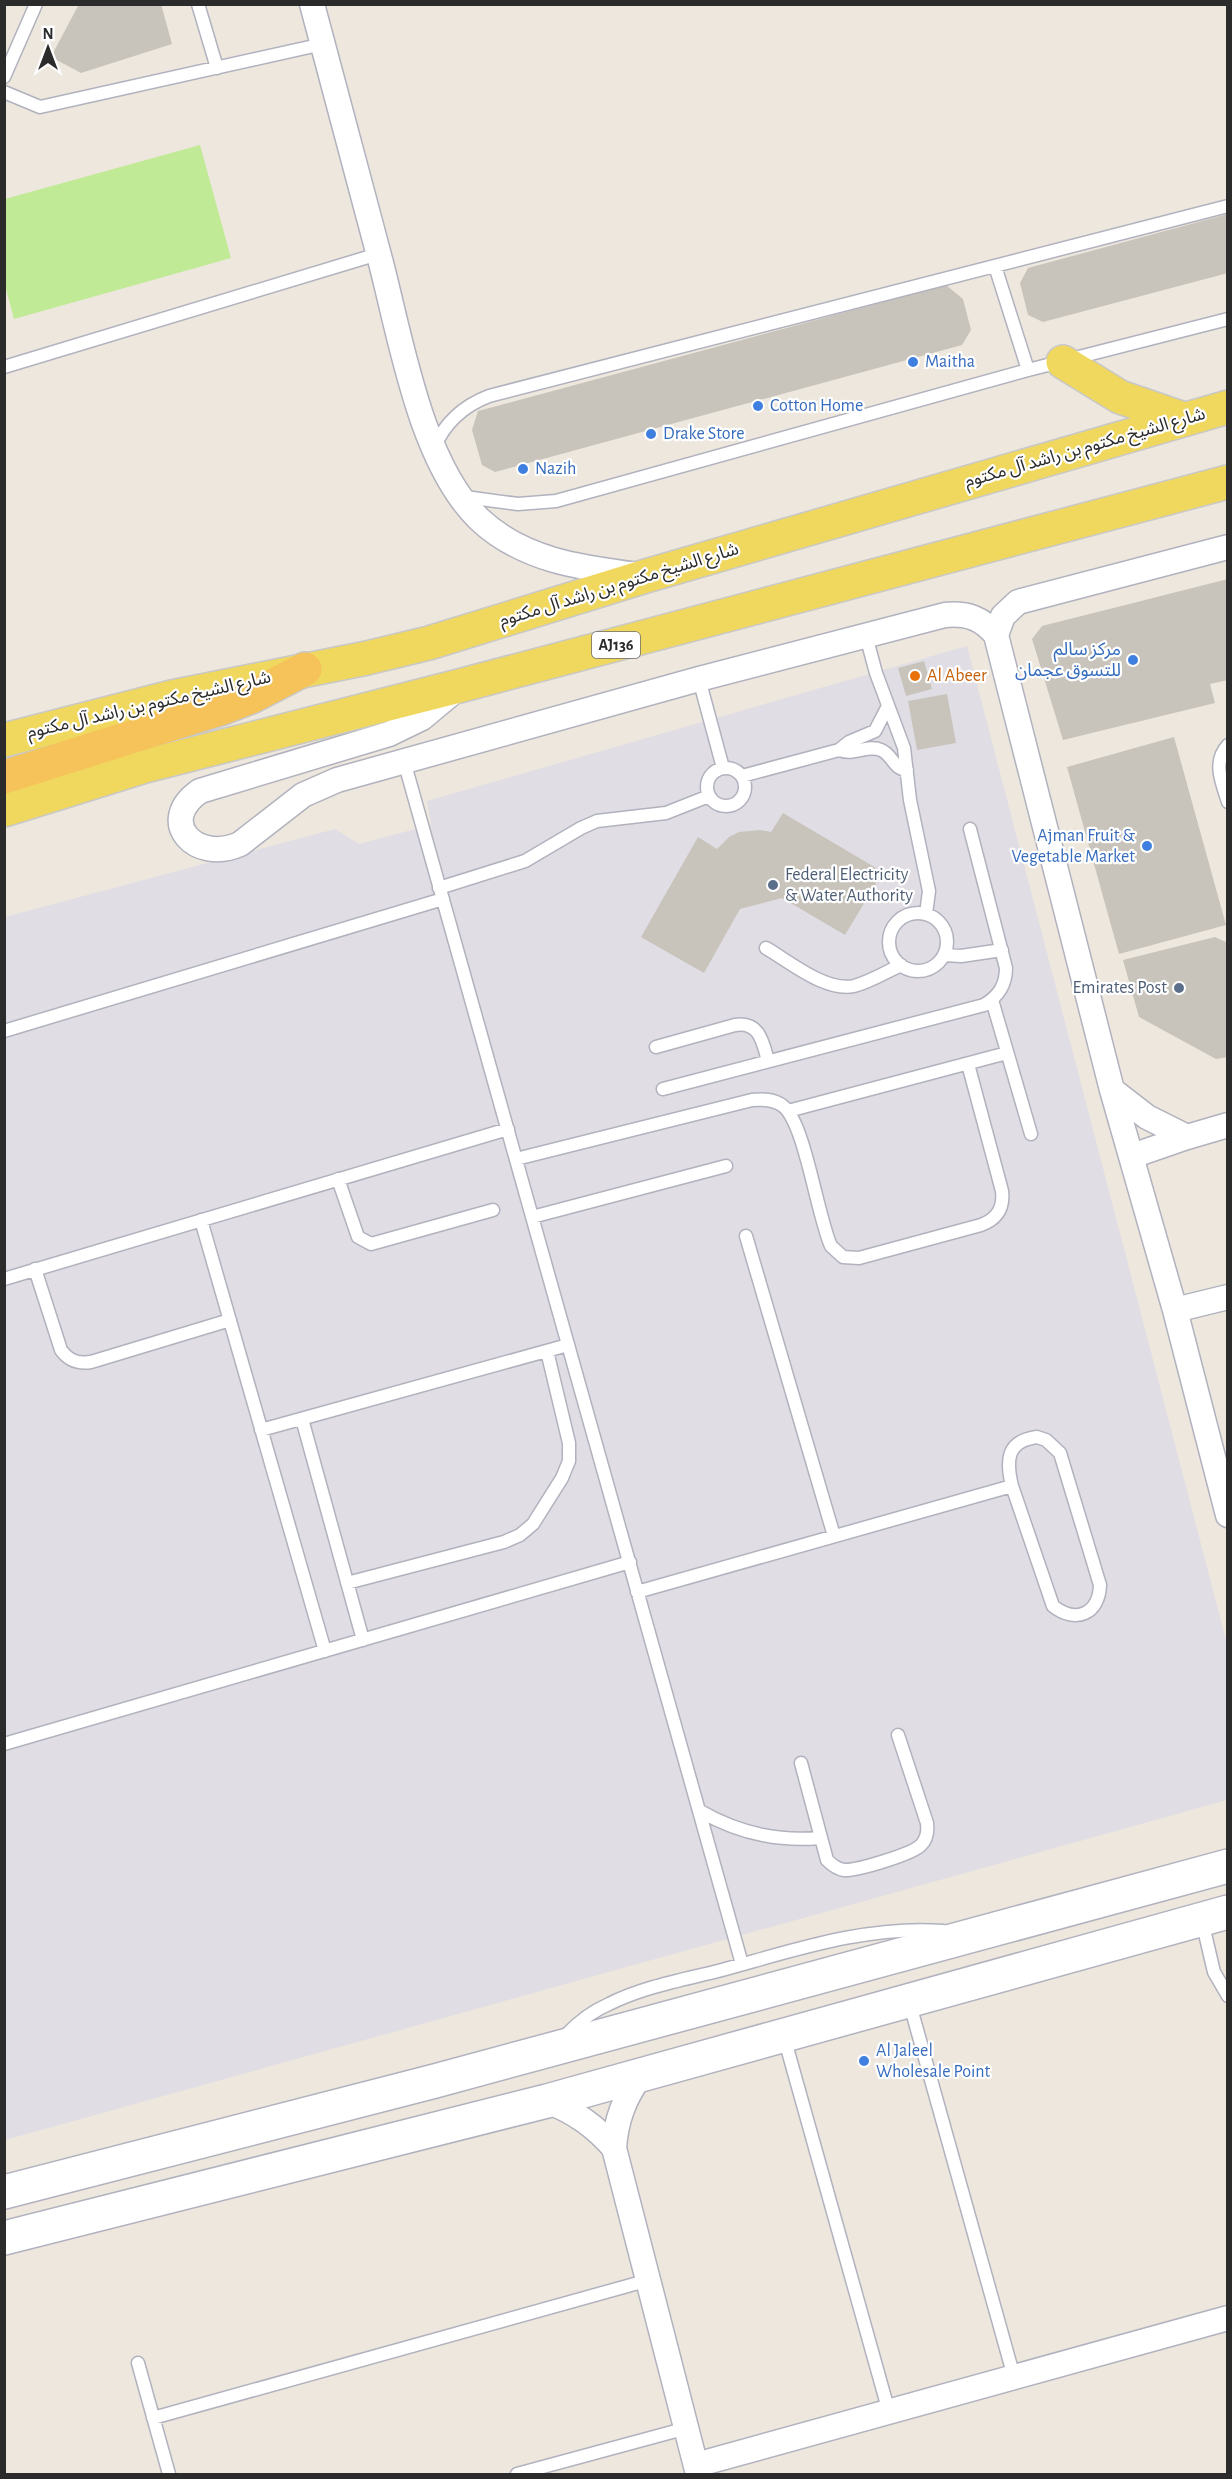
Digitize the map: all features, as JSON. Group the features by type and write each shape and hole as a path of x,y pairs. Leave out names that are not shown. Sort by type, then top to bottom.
{"highway":[{"path":"4,777 223,708 251,697 305,669"}],"main road":[{"path":"1063,362 1120,397 1184,419"},
{"name":"شارع الشيخ مكتوم بن راشد آل مكتوم","path":"4,740 172,698 429,643 646,576 1227,407"},
{"name":"AJ136","path":"4,810 145,766 459,686 1227,482"},
{"path":"4,2192 553,2049 1227,1866"},
{"path":"4,2238 548,2101 1215,1915"},
{"path":"693,2062 696,2044 713,2024 863,1981 914,1951"}],"street":[{"path":"312,4 418,404 444,473 458,495 479,519 505,539 534,554 597,570 646,576"},
{"path":"996,635 1003,616 1018,602 1227,547"},
{"path":"459,686 422,718 388,734 200,791 184,805 181,815 186,836 193,843 216,850 229,849 240,844 292,802 313,789 404,762 699,679 957,614 968,615 989,626 996,635 1112,1090 1175,1310 1227,1515"},
{"path":"1112,1090 1147,1117 1187,1137"},
{"path":"1132,1156 1227,1125"},
{"path":"1175,1310 1227,1297"},
{"path":"640,2076 620,2110 614,2148 697,2470 889,2412 1227,2318"},
{"path":"548,2101 585,2119 614,2148"}],"lane":[{"path":"4,77 36,4"},
{"path":"198,4 217,68"},
{"path":"4,92 40,107 323,44"},
{"path":"434,449 449,422 474,402 489,396 1227,206"},
{"path":"4,367 378,254"},
{"path":"995,266 1028,370"},
{"path":"458,495 499,503 556,501 1028,370 1227,319"},
{"path":"866,636 888,706 901,737 910,800 929,891 926,914"},
{"path":"699,679 723,768"},
{"path":"742,776 839,750 849,742 875,731 888,706"},
{"path":"1227,745 1220,757 1219,767 1227,802"},
{"path":"839,750 852,753 880,749 896,766 907,770"},
{"path":"404,762 700,1811 741,1965"},
{"path":"723,768 730,768 742,776 745,791 736,803 721,805 709,796 707,781 711,775 723,768"},
{"path":"4,1031 441,894 525,861 597,821 666,813 709,796"},
{"path":"663,1089 984,1005 992,1000 1006,977 1002,950 970,829"},
{"path":"766,948 822,982 842,987 861,983 901,965 920,970 939,963 944,955 947,935 942,926 926,914 907,916 898,921 892,929 890,949 901,965"},
{"path":"944,955 962,956 1002,950"},
{"path":"992,1000 1031,1134"},
{"path":"656,1047 735,1025 748,1025 759,1032 768,1061"},
{"path":"788,1112 1007,1053"},
{"path":"516,1159 752,1100 776,1102 788,1112 796,1125 831,1246 843,1257 859,1258 981,1225 994,1218 999,1212 1003,1198 1002,1191 968,1064"},
{"path":"4,1278 508,1129"},
{"path":"532,1216 726,1166"},
{"path":"338,1179 358,1237 371,1244 493,1210"},
{"path":"201,1220 325,1651"},
{"path":"746,1236 834,1536"},
{"path":"35,1269 62,1350 65,1356 78,1363 92,1362 230,1320"},
{"path":"261,1430 568,1345"},
{"path":"347,1582 504,1542 520,1535 533,1524 566,1470 570,1452 546,1351"},
{"path":"302,1419 363,1640"},
{"path":"1037,1437 1054,1445 1060,1454 1100,1585 1100,1597 1094,1607 1085,1614 1073,1616 1062,1613 1053,1606 1012,1486 1008,1459 1019,1443 1037,1437"},
{"path":"637,1592 1012,1486"},
{"path":"4,1744 630,1562"},
{"path":"801,1763 820,1838 827,1860 832,1866 845,1870 913,1851 924,1843 928,1830 898,1735"},
{"path":"700,1811 737,1830 757,1835 799,1840 820,1838"},
{"path":"1215,1915 1214,1972 1227,1996"},
{"path":"553,2049 569,2031 607,2004 629,1995 873,1932 922,1929 971,1936"},
{"path":"908,2000 1014,2378"},
{"path":"783,2036 889,2412"},
{"path":"153,2418 649,2280"},
{"path":"138,2363 169,2475"},
{"path":"517,2475 687,2428"}],"shaded area":[{"path":"967,646 1227,1644 1227,1800 5,2140 5,917 335,829 359,844 431,825 427,801"}],"green space":[{"path":"200,145 231,258 14,319 5,285 5,199"}],"building":[{"path":"79,4 161,4 172,44 81,73 51,57"},
{"path":"1228,214 1228,273 1043,322 1028,315 1020,283 1028,268"},
{"path":"946,285 963,299 971,330 962,345 495,472 482,465 472,430 478,411"},
{"name":"مركز سالم للتسوق عجمان","path":"1228,579 1228,680 1210,684 1215,703 1063,740 1032,639 1042,626"},
{"path":"924,661 932,689 906,696 898,668"},
{"path":"947,694 956,743 917,750 908,701"},
{"name":"Ajman Fruit & Vegetable Market","path":"1174,737 1226,925 1119,954 1067,767"},
{"name":"Federal Electricity & Water Authority","path":"783,813 883,872 845,935 782,898 740,909 704,973 641,937 698,837 717,849 729,837 739,832 760,830 771,832"},
{"name":"Emirates Post","path":"1215,937 1228,943 1228,1057 1216,1059 1139,1017 1123,960"}],"place":[{"name":"Maitha","path":"913,362"},
{"name":"Cotton Home","path":"758,406"},
{"name":"Drake Store","path":"651,434"},
{"name":"Nazih","path":"523,469"},
{"name":"مركز سالم للتسوق عجمان","path":"1133,660"},
{"name":"Al Abeer","path":"915,676"},
{"name":"Ajman Fruit & Vegetable Market","path":"1147,846"},
{"name":"Federal Electricity & Water Authority","path":"773,885"},
{"name":"Emirates Post","path":"1179,988"},
{"name":"Al Jaleel Wholesale Point","path":"864,2061"}]}
